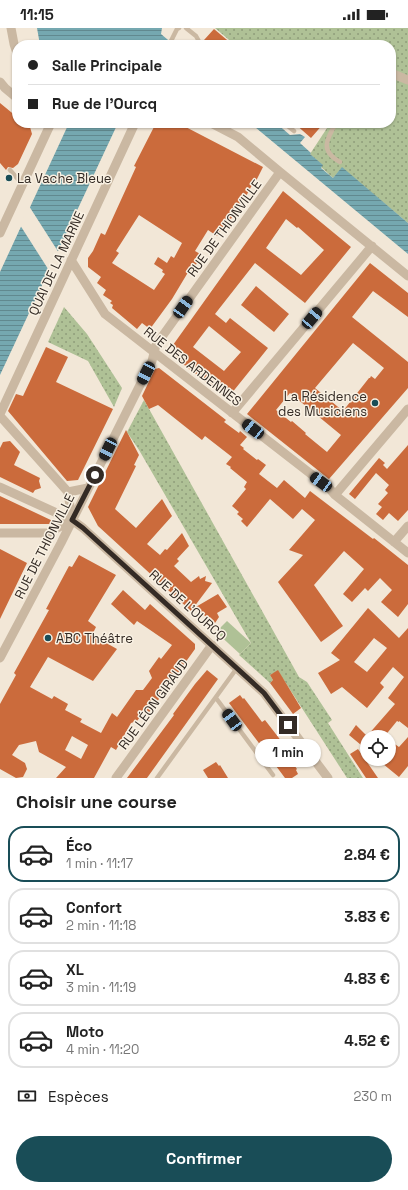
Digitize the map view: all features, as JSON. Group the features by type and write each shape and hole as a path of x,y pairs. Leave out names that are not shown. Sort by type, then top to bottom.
{"street":[{"path":"11,28 13,40"},
{"path":"396,76 408,80"},
{"path":"0,82 12,94"},
{"path":"0,233 23,185 47,128"},
{"name":"QUAI DE LA MARNE","path":"0,415 133,128"},
{"path":"221,128 238,137 408,276"},
{"name":"RUE DE THIONVILLE","path":"0,658 72,520 152,361 156,345 280,172"},
{"path":"232,414 372,246"},
{"name":"RUE DES ARDENNES","path":"71,260 106,314 232,414 329,488 334,495 408,553"},
{"path":"334,495 408,408"},
{"path":"0,415 68,492 72,520 48,533 0,533"},
{"name":"RUE DE L'OURCQ","path":"0,487 72,520 83,528 264,693 323,776"},
{"name":"RUE DE THIONVILLE","path":"68,492 88,488"},
{"path":"394,542 408,526"},
{"name":"RUE LÉON GIRAUD","path":"116,778 212,645"}],"lane":[{"path":"186,28 196,36 198,40"},
{"path":"172,40 178,29"},
{"path":"290,128 294,132"},
{"path":"333,128 328,137 326,147 332,158 340,162"},
{"path":"10,170 23,185"},
{"path":"157,778 237,668"},
{"path":"216,698 273,775"}],"green space":[{"path":"215,28 408,28 408,223 342,168 333,178 310,154 327,128 396,128 396,40 229,40"},
{"path":"64,307 87,334 122,388 114,407 88,361 48,342"},
{"path":"144,400 299,677 307,682 332,720 328,723 363,778 347,778 278,671 270,675 273,680 270,683 239,655 251,643 139,450 127,432"},
{"path":"227,621 251,643 240,654 216,632"}],"water":[{"path":"37,28 162,28 161,34 168,40 39,40"},
{"path":"67,128 116,128 0,375 0,272"},
{"path":"256,128 282,128 290,135 300,134 305,137 300,143 323,165 321,168 333,178 342,167 408,223 408,254"}],"pier":[{"path":"29,206 59,253 50,272 20,225"}],"building":[{"path":"214,29 227,40 204,40"},
{"path":"0,103 12,113 12,128 30,128 32,134 18,164 13,168 8,167 6,170 0,163"},
{"path":"153,128 188,128 263,167 243,202 228,223 226,222 217,236 208,230 195,251 202,255 192,271 190,269 172,299 150,329 142,323 137,329 112,308 113,305 110,303 112,301 103,295 106,290 97,283 101,277 88,267 88,258 93,251 101,233 105,235 136,167 134,166","holes":["139,215 182,243 174,258 171,256 167,263 158,257 154,264 163,270 162,272 165,274 154,290 112,263 119,253 116,251"]},
{"path":"300,128 320,128 311,138"},
{"path":"283,191 351,247 305,303 255,263 215,314 226,323 230,318 268,348 227,399 173,356 173,345","holes":["286,219 297,228 298,227 324,250 301,275 266,248","209,326 241,352 224,371 193,347"]},
{"path":"370,263 408,293 408,317 373,291 352,317 408,362 408,388 329,479 247,414","holes":["353,343 384,368 375,379 371,376 369,378 343,411 315,388","290,393 341,435 327,452 292,421 291,422 276,410"]},
{"path":"256,286 289,314 274,332 241,305"},
{"path":"46,347 68,357 56,382 113,409 78,480 67,481 8,411 16,394 23,396"},
{"path":"159,368 226,420 224,422 239,433 240,431 247,437 240,445 257,460 258,459 266,465 259,474 277,488 284,480 305,498 310,491 408,565 408,604 398,617 381,602 392,590 380,578 368,591 365,588 352,602 343,594 364,569 344,551 314,585 343,626 321,642 278,582 303,555 289,550 315,520 302,509 293,519 270,499 247,527 241,521 243,519 237,514 239,512 232,506 246,489 244,487 247,482 226,464 232,457 205,436 202,440 158,405 149,409 142,396 155,369"},
{"path":"126,430 139,455 134,465 136,466 115,509 136,528 162,499 172,516 147,544 160,555 165,549 167,550 182,533 189,546 177,559 179,561 174,566 191,582 199,576 200,579 206,576 205,581 212,583 191,611 98,526 88,507"},
{"path":"10,441 20,452 14,465 40,478 39,481 41,488 35,490 33,493 0,477 0,448 3,442"},
{"path":"408,445 408,510 398,521 389,513 383,520 376,514 382,507 378,504 388,493 385,490 389,485 376,473 355,499 349,494 379,458 385,463 383,465 387,469"},
{"path":"0,496 55,522 53,524 0,524"},
{"path":"0,549 27,563 0,619"},
{"path":"79,555 116,575 88,621 96,627 92,635 117,649 93,681 48,657 30,687 52,699 54,696 68,704 65,710 82,719 80,722 101,733 112,713 117,717 136,690 143,690 152,678 149,671 159,657 161,659 172,645 137,621 134,625 111,604 123,590 145,610 150,604 195,644 195,649 167,688 158,696 159,699 144,719 140,717 137,721 131,723 116,750 111,747 94,778 56,778 66,767 39,752 36,741 19,745 12,755 25,763 27,769 23,777 16,778 0,769 0,704 16,675 14,673 49,610 46,609 69,566 72,567","holes":["72,736 88,745 81,759 65,750"]},
{"path":"218,594 227,607 217,613 219,617 215,623 194,608"},
{"path":"368,608 399,638 408,628 408,728 397,721 390,730 372,730 395,704 388,698 404,677 393,667 380,683 384,687 367,708 342,687 331,694 318,673 340,660 331,653","holes":["374,638 387,648 367,672 354,662"]},
{"path":"207,670 218,679 147,778 127,778 195,684"},
{"path":"278,670 301,708 293,714 270,683 273,680 270,675"},
{"path":"240,695 243,699 244,698 262,722 265,720 282,742 279,744 297,769 298,774 292,778 285,778 229,703"},
{"path":"356,725 361,730 360,744 349,735"},
{"path":"408,737 408,766 399,777 386,766 396,766 396,745 399,747"},
{"path":"358,749 360,752 360,766 370,766 378,778 366,778 350,754"},
{"path":"216,762 219,766 220,765 228,778 208,778 203,770"}],"place":[{"name":"La Vache Bleue","path":"9,178"},
{"name":"La Résidence des Musiciens","path":"375,403"},
{"name":"ABC Théâtre","path":"48,638"}],"route":[{"path":"95,475 72,520 83,528 264,693 288,725"}]}
